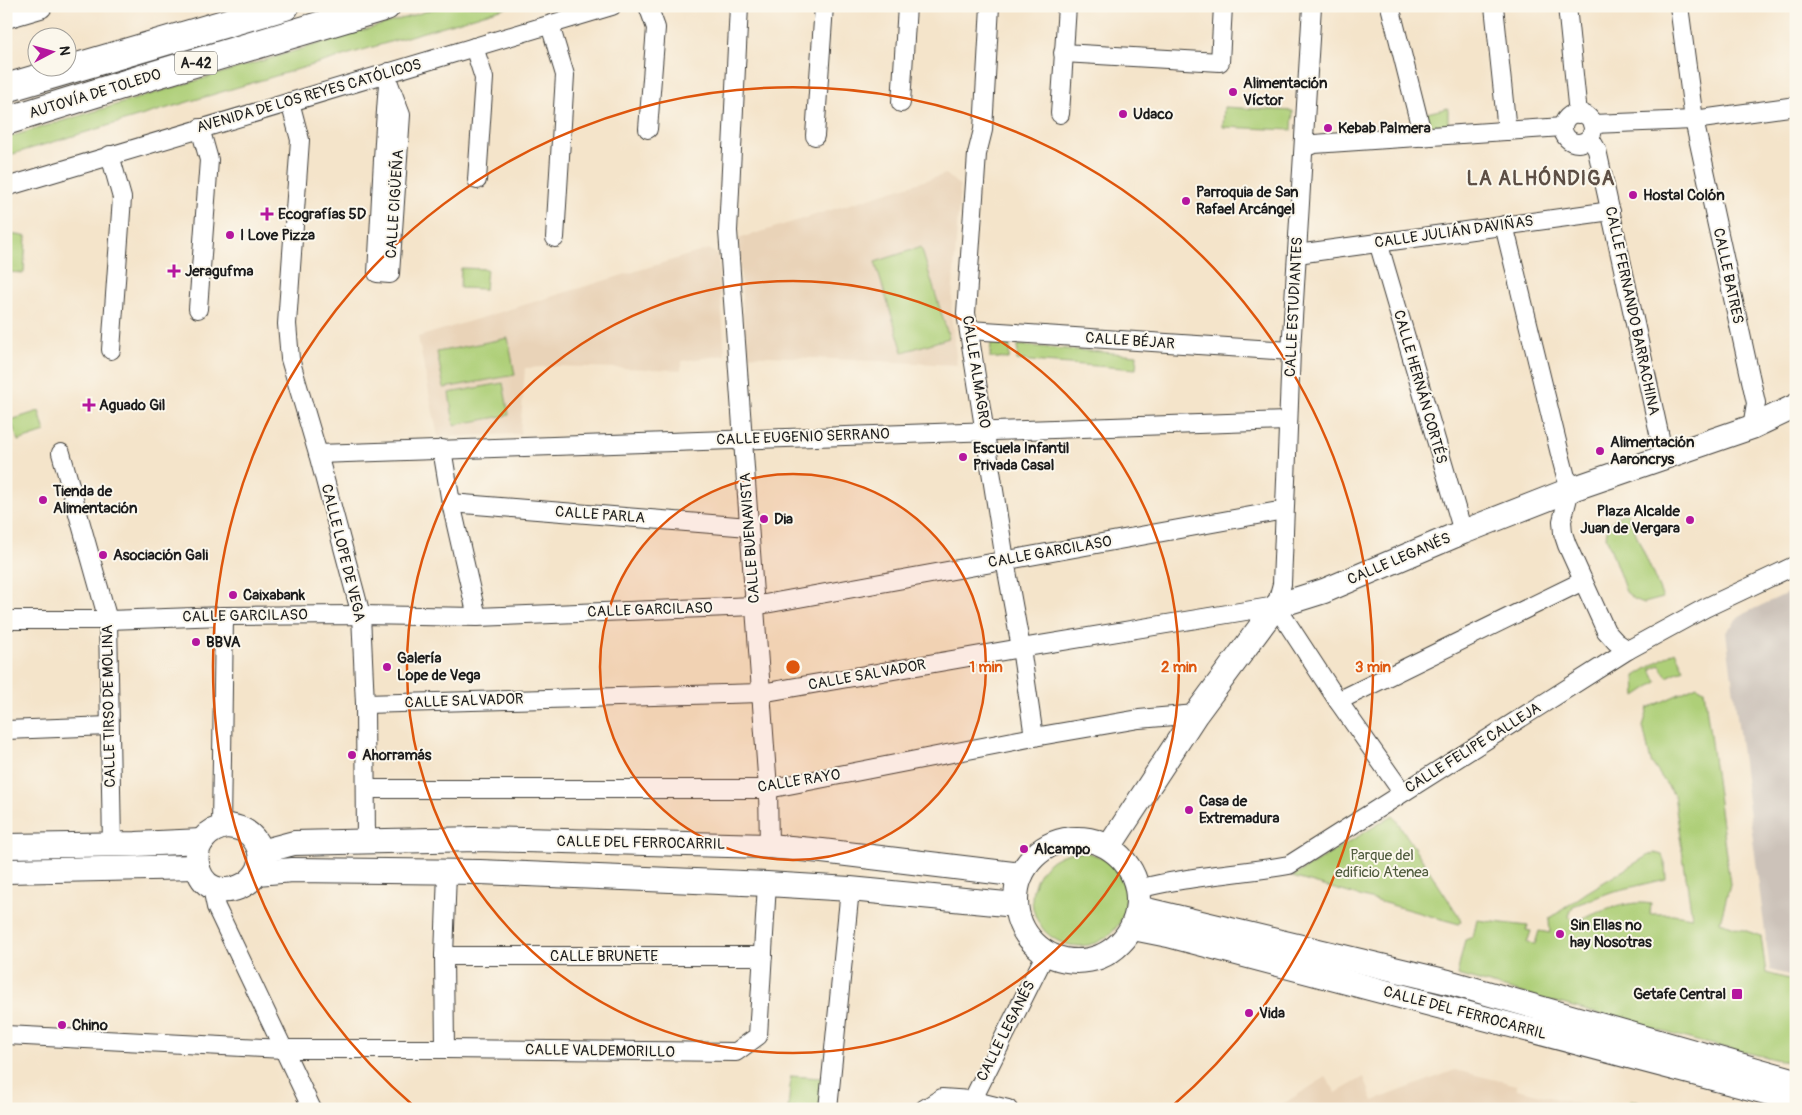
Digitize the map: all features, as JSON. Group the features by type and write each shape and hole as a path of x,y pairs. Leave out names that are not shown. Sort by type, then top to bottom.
{"highway":[{"name":"AUTOVÍA DE TOLEDO","path":"6,88 286,6"},
{"name":"AUTOVÍA DE TOLEDO","path":"6,122 154,75 386,6"}],"street":[{"path":"6,16 40,6"},
{"name":"AVENIDA DE LOS REYES CATÓLICOS","path":"6,187 290,102 389,77 474,46 612,6"},
{"path":"648,6 656,28 648,129"},
{"name":"CALLE BUENAVISTA","path":"739,6 728,231 768,788 770,846"},
{"path":"814,136 824,6"},
{"path":"901,104 906,6"},
{"name":"CALLE ALMAGRO","path":"990,6 983,130 977,154 966,313 1034,737"},
{"path":"1060,114 1067,6"},
{"path":"1063,52 1220,62 1224,6"},
{"name":"CALLE ESTUDIANTES","path":"1276,606 1282,584 1291,351 1312,6"},
{"path":"1390,6 1423,137"},
{"path":"1494,6 1507,131"},
{"name":"CALLE FERNANDO BARRACHINA","path":"1567,6 1586,125 1597,150 1664,456"},
{"name":"CALLE BATRES","path":"1679,6 1694,120 1756,403 1752,427"},
{"path":"550,25 565,75 555,238"},
{"path":"474,46 484,78 477,180"},
{"name":"CALLE CIGÜEÑA","path":"389,77 401,115 390,274 377,273 389,77"},
{"name":"CALLE LOPE DE VEGA","path":"290,102 300,140 287,324 290,360 362,615 366,841"},
{"path":"1586,125 1581,143 1575,143 1566,136 1563,127 1566,119 1571,115 1586,125 1694,120 1796,106"},
{"path":"1304,148 1314,144 1563,127"},
{"path":"198,309 209,160 200,128"},
{"path":"110,155 122,198 111,350"},
{"name":"CALLE JULIÁN DAVIÑAS","path":"1297,254 1611,210"},
{"path":"1504,225 1560,454 1566,477 1572,489 1562,521 1567,545 1606,631 1616,642 1628,650"},
{"name":"CALLE HERNÁN CORTÉS","path":"1378,242 1462,532"},
{"name":"CALLE BÉJAR","path":"969,330 1291,351"},
{"name":"CALLE LEGANÉS","path":"1276,606 1324,591 1462,532 1572,489 1752,427 1796,406"},
{"name":"CALLE EUGENIO SERRANO","path":"318,454 1288,421"},
{"path":"442,449 451,504 477,617"},
{"name":"CALLE TIRSO DE MOLINA","path":"61,453 108,620 112,845"},
{"name":"CALLE PARLA","path":"451,504 749,527"},
{"name":"CALLE GARCILASO","path":"6,620 362,615 477,617 754,606 1284,510"},
{"name":"CALLE FELIPE CALLEJA","path":"1136,908 1171,880 1289,866 1402,792 1628,650 1705,608 1796,566"},
{"path":"1338,701 1582,581"},
{"path":"1109,847 1196,714 1276,606 1338,701 1402,792"},
{"name":"CALLE SALVADOR","path":"365,704 761,693 1276,606"},
{"path":"221,827 224,616"},
{"name":"CALLE RAYO","path":"366,789 768,788 1034,737 1139,719 1196,714"},
{"path":"6,730 109,726"},
{"path":"212,888 218,890 235,889 242,887 252,880 258,863 258,847 248,833 236,827 221,827 207,835 198,849 198,867 212,888 216,908 312,1109"},
{"name":"CALLE DEL FERROCARRIL","path":"258,863 294,843 478,839 770,846 1021,875"},
{"path":"1065,840 1095,841 1109,847 1122,858 1132,872 1136,908 1123,942 1095,960 1078,962 1061,960 1046,953 1034,944 1025,933 1019,920 1016,906 1021,875 1034,856 1048,846 1065,840"},
{"path":"6,846 112,845 202,841"},
{"path":"258,863 293,870 447,872 767,884 850,889 1016,906"},
{"path":"6,871 198,867"},
{"path":"445,1049 444,956 447,872"},
{"name":"CALLE VALDEMORILLO","path":"6,1035 284,1049 736,1052 758,1036 767,884"},
{"path":"828,1109 850,889"},
{"name":"CALLE DEL FERROCARRIL","path":"1136,908 1448,982 1796,1081"},
{"name":"CALLE DEL FERROCARRIL","path":"1136,908 1180,938 1796,1100"},
{"name":"CALLE LEGANÉS","path":"969,1104 1046,953"},
{"name":"CALLE BRUNETE","path":"444,956 764,956"},
{"path":"924,1109 942,1098 1008,1109"}],"shaded area":[{"path":"946,174 960,186 951,315 957,365 746,355 738,239"},
{"path":"709,249 718,255 725,355 682,361 681,370 558,366 525,368 520,434 438,437 418,337"},
{"path":"1796,589 1796,977 1770,970 1726,632 1741,615"},
{"path":"1455,1070 1517,1085 1517,1089 1586,1106 1590,1109 1275,1109 1326,1077 1336,1093 1364,1077 1373,1101"}],"green space":[{"path":"444,6 511,6 6,156 6,138"},
{"path":"1224,107 1293,111 1292,130 1223,127"},
{"path":"1448,108 1448,127 1430,129 1427,113"},
{"path":"6,234 26,236 24,273 6,272"},
{"path":"921,247 949,338 903,352 875,262"},
{"path":"461,268 487,269 485,289 460,288"},
{"path":"508,338 515,375 444,388 437,352"},
{"path":"991,343 1010,344 1009,359 990,358"},
{"path":"1018,345 1137,355 1136,369 1017,360"},
{"path":"503,383 509,415 454,425 449,393"},
{"path":"39,411 45,432 18,441 11,420"},
{"path":"1627,512 1663,598 1644,603 1634,599 1626,592 1606,536 1608,527 1613,521"},
{"path":"1675,651 1684,669 1667,677 1660,665 1651,669 1657,682 1636,696 1635,676"},
{"path":"1697,686 1704,690 1730,884 1720,922 1761,936 1766,973 1796,981 1796,1064 1697,1041 1457,975 1465,940 1473,937 1477,920 1528,926 1526,930 1531,931 1527,943 1535,944 1539,931 1550,933 1549,919 1586,893 1655,853 1662,855 1665,863 1666,879 1611,892 1573,906 1569,916 1573,922 1621,905 1641,903 1651,904 1650,914 1673,914 1692,917 1674,795 1651,762 1643,727 1648,708"},
{"name":"Parque del edificio Atenea","path":"1393,815 1462,921 1459,924 1292,877"},
{"path":"1079,852 1097,856 1112,866 1122,881 1126,899 1122,917 1112,932 1097,942 1079,946 1061,942 1046,932 1036,917 1032,899 1036,881 1046,866 1061,856"},
{"path":"791,1076 822,1078 819,1109 788,1109"},
{"path":"1631,1100 1669,1109 1641,1109 1627,1105"}],"place":[{"name":"Alimentación Víctor","path":"1233,92"},
{"name":"Udaco","path":"1123,114"},
{"name":"Kebab Palmera","path":"1328,128"},
{"name":"Hostal Colón","path":"1633,195"},
{"name":"Parroquia de San Rafael Arcángel","path":"1186,201"},
{"name":"Ecografías 5D","path":"267,214"},
{"name":"I Love Pizza","path":"230,235"},
{"name":"Jeragufma","path":"174,271"},
{"name":"Aguado Gil","path":"89,405"},
{"name":"Alimentación Aaroncrys","path":"1600,451"},
{"name":"Escuela Infantil Privada Casal","path":"963,457"},
{"name":"Tienda de Alimentación","path":"43,500"},
{"name":"Dia","path":"764,519"},
{"name":"Plaza Alcalde Juan de Vergara","path":"1690,520"},
{"name":"Asociación Gali","path":"103,555"},
{"name":"Caixabank","path":"233,595"},
{"name":"BBVA","path":"196,642"},
{"name":"Galería Lope de Vega","path":"387,667"},
{"name":"Ahorramás","path":"352,755"},
{"name":"Casa de Extremadura","path":"1189,810"},
{"name":"Alcampo","path":"1024,849"},
{"name":"Sin Ellas no hay Nosotras","path":"1560,934"},
{"name":"Getafe Central","path":"1737,994"},
{"name":"Vida","path":"1249,1013"},
{"name":"Chino","path":"62,1025"}],"district":[{"name":"LA ALHÓNDIGA","path":"1541,178"}]}
